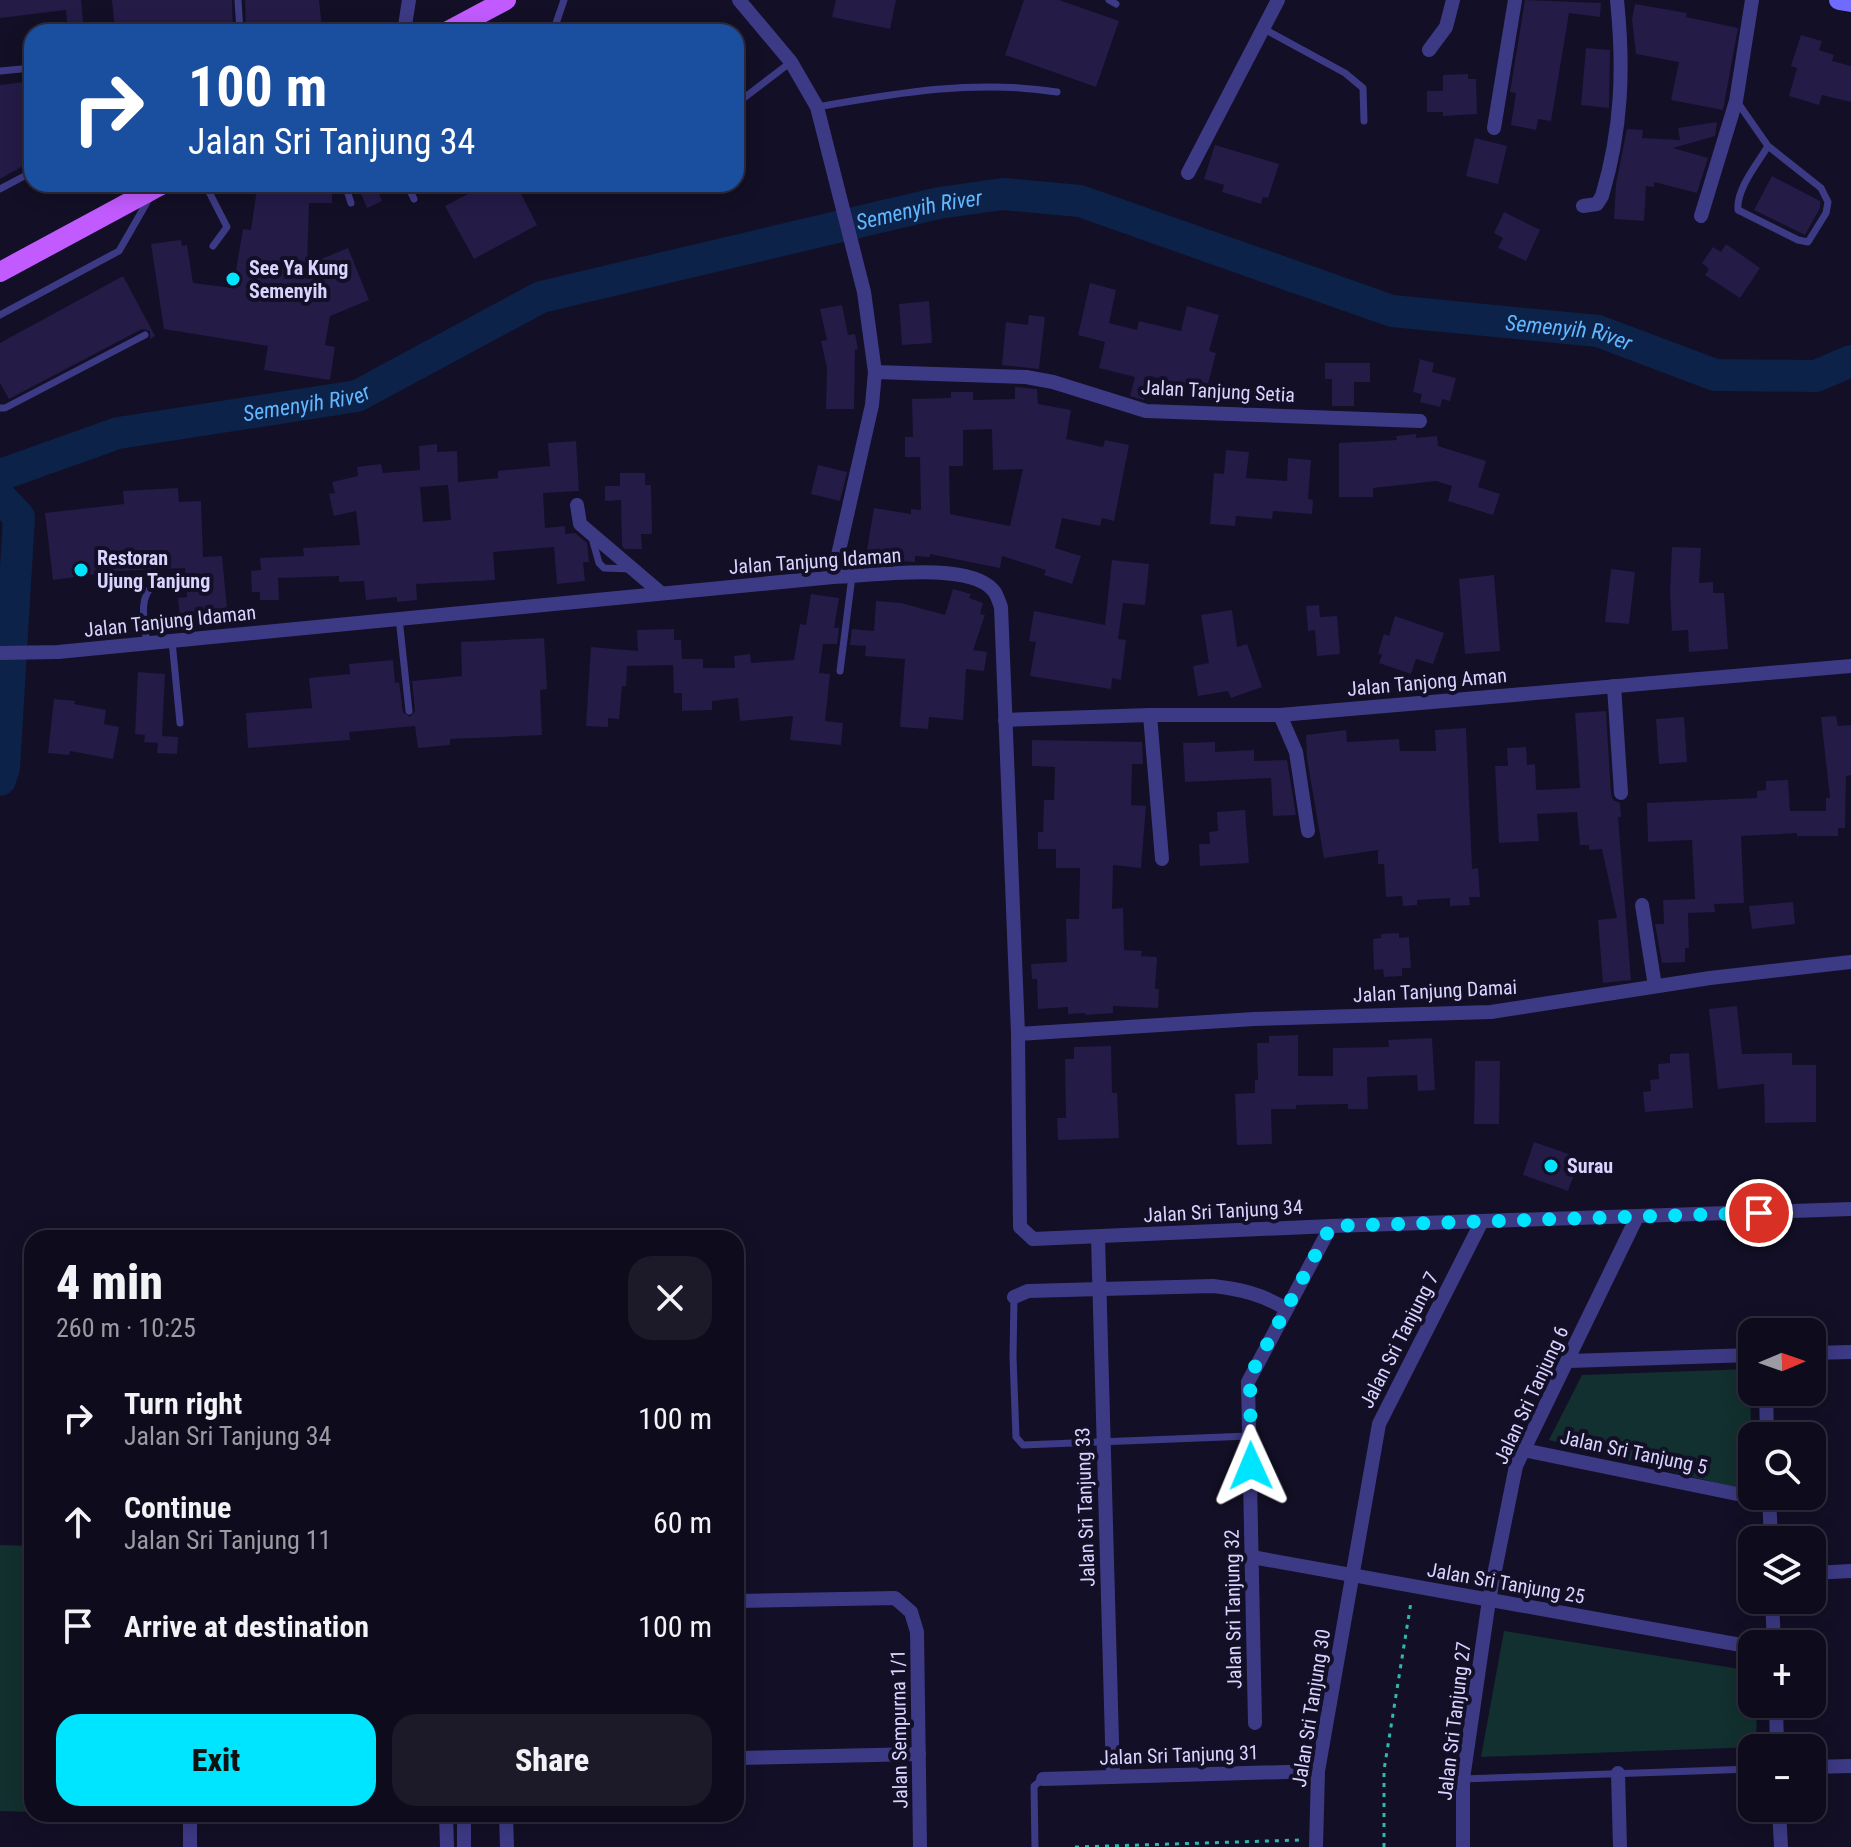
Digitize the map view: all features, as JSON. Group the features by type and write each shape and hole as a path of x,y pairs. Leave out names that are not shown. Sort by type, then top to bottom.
{"main road":[{"path":"461,24 506,0"},
{"path":"0,272 146,192"}],"street":[{"path":"405,24 409,0"},
{"path":"739,0 791,62 817,107 864,292 875,372 872,405 833,577"},
{"path":"1188,173 1278,0"},
{"path":"1429,50 1446,27 1453,0"},
{"path":"1494,128 1515,0"},
{"path":"1583,206 1597,204 1602,196 1620,104 1623,74 1617,0"},
{"path":"1701,216 1736,101 1752,0"},
{"path":"1839,0 1851,2"},
{"name":"Jalan Tanjung Setia","path":"875,372 1026,377 1053,382 1146,411 1420,421"},
{"path":"577,505 580,524 661,593"},
{"name":"Jalan Tanjung Idaman","path":"0,653 58,652 833,577 951,572 974,577 993,590 1001,607 1018,1034 1020,1227"},
{"name":"Jalan Tanjong Aman","path":"1005,720 1280,715 1851,666"},
{"path":"1614,686 1621,793"},
{"path":"1150,715 1162,859"},
{"path":"1280,715 1296,752 1308,831"},
{"path":"1642,905 1655,986"},
{"name":"Jalan Tanjung Damai","path":"1018,1034 1254,1019 1491,1012 1655,986 1851,962"},
{"name":"Jalan Sri Tanjung 34","path":"1020,1227 1033,1239 1851,1209"},
{"name":"Jalan Sri Tanjung 6","path":"1489,1600 1516,1466 1637,1217"},
{"name":"Jalan Sri Tanjung 7","path":"1354,1575 1379,1424 1481,1223"},
{"name":"Jalan Sri Tanjung 32","path":"1255,1723 1250,1376 1331,1226"},
{"name":"Jalan Sri Tanjung 33","path":"1098,1237 1113,1777"},
{"path":"1014,1297 1028,1291 1213,1286 1266,1297 1286,1309"},
{"path":"1826,1353 1851,1352"},
{"path":"1569,1361 1738,1355"},
{"name":"Jalan Sri Tanjung 5","path":"1524,1450 1737,1494"},
{"name":"Jalan Sri Tanjung 25","path":"1252,1557 1738,1644"},
{"path":"1826,1572 1851,1571"},
{"name":"Jalan Sri Tanjung 30","path":"1316,1843 1318,1771 1354,1575"},
{"name":"Jalan Sempurna 1/1","path":"744,1601 895,1598 911,1612 917,1632 920,1847"},
{"name":"Jalan Sri Tanjung 27","path":"1463,1847 1463,1779 1489,1600"},
{"path":"744,1758 919,1754"},
{"path":"1826,1767 1851,1766"},
{"name":"Jalan Sri Tanjung 31","path":"1043,1779 1318,1771"},
{"path":"1618,1773 1620,1847"},
{"path":"190,1822 190,1847"},
{"path":"446,1822 447,1847"},
{"path":"464,1822 464,1847"},
{"path":"506,1822 507,1847"},
{"path":"1780,1822 1781,1847"}],"lane":[{"path":"238,0 240,24"},
{"path":"556,24 564,0"},
{"path":"1264,29 1345,73 1363,88 1364,121"},
{"path":"744,98 791,62"},
{"path":"0,71 24,69"},
{"path":"817,107 899,93 974,86 1017,86 1057,92"},
{"path":"1736,101 1768,146 1821,188 1828,202 1826,213 1808,242 1738,210 1741,193 1768,146"},
{"path":"0,189 24,176"},
{"path":"0,315 119,251 153,192"},
{"path":"209,192 227,227 213,246"},
{"path":"348,192 351,203"},
{"path":"411,192 414,199"},
{"path":"0,408 145,335"},
{"path":"840,671 852,576"},
{"path":"147,643 143,607 146,595 155,584 180,579"},
{"path":"399,618 409,711"},
{"path":"172,641 180,723"},
{"path":"1014,1297 1016,1437 1023,1445 1250,1436"},
{"path":"1463,1779 1738,1769"},
{"path":"1035,1847 1034,1786 1043,1779"}],"path":[{"path":"1384,1847 1384,1770 1414,1586"},
{"path":"1075,1847 1316,1843"}],"green space":[{"path":"1738,1369 1738,1406 1751,1406 1751,1422 1738,1422 1738,1488 1549,1440 1582,1375"},
{"path":"0,1545 24,1546 24,1812 0,1811"},
{"path":"1504,1631 1738,1669 1738,1718 1757,1718 1756,1734 1738,1734 1738,1748 1481,1757"}],"building":[{"path":"0,0 81,0 83,24 67,24 66,10 0,18"},
{"path":"112,0 232,0 233,24 114,24"},
{"path":"245,0 319,0 322,24 246,24"},
{"path":"836,0 896,0 890,29 832,17"},
{"path":"1024,0 1059,0 1119,21 1096,87 1005,55"},
{"path":"1525,0 1601,3 1600,17 1569,13 1551,121 1538,119 1536,130 1511,125 1516,93 1510,92"},
{"path":"1635,4 1687,13 1686,17 1738,28 1723,110 1671,100 1679,62 1636,54 1632,20"},
{"path":"1801,35 1822,41 1819,50 1834,55 1832,61 1851,66 1851,102 1822,95 1819,105 1789,96 1797,68 1791,66"},
{"path":"1586,48 1610,50 1609,108 1581,105"},
{"path":"1468,74 1468,79 1476,79 1477,114 1443,116 1443,112 1427,112 1427,91 1443,91 1443,75"},
{"path":"24,82 24,166 0,179 0,85"},
{"path":"1717,122 1715,136 1673,148 1708,158 1697,193 1654,182 1654,187 1646,186 1644,221 1614,219 1616,184 1627,129 1643,130 1642,138 1680,140 1678,128"},
{"path":"1475,138 1507,146 1498,184 1466,176"},
{"path":"1215,145 1279,164 1268,198 1263,197 1261,204 1222,192 1224,185 1204,179"},
{"path":"1772,176 1820,201 1820,208 1805,235 1754,210"},
{"path":"256,192 332,192 332,203 309,203 307,265 348,248 369,300 330,316 325,345 335,347 330,380 264,370 268,346 164,329 151,244 181,240 182,246 187,245 193,283 233,288 243,229 251,230"},
{"path":"360,192 378,192 382,201 367,208"},
{"path":"472,192 520,192 537,225 474,259 445,206"},
{"path":"1504,212 1540,230 1526,261 1498,248 1503,238 1494,233"},
{"path":"1726,244 1760,268 1740,298 1705,275 1709,269 1702,263 1713,247 1721,252"},
{"path":"123,276 155,336 150,339 150,331 142,329 9,399 0,383 0,343"},
{"path":"1090,283 1116,290 1109,323 1137,330 1139,321 1181,331 1187,306 1219,315 1209,351 1216,353 1208,384 1194,380 1192,387 1150,376 1144,400 1130,396 1135,377 1099,368 1105,342 1078,335"},
{"path":"929,301 932,343 902,345 899,304"},
{"path":"842,305 848,335 855,334 858,349 855,350 854,409 826,409 827,368 821,341 827,340 820,309"},
{"path":"1029,315 1045,317 1039,369 1002,365 1006,322 1028,325"},
{"path":"1420,359 1434,363 1432,372 1456,378 1450,401 1442,399 1440,407 1420,402 1422,394 1413,392"},
{"path":"1325,363 1370,363 1370,382 1354,382 1354,406 1332,406 1332,379 1325,379"},
{"path":"1015,387 1037,389 1038,404 1071,410 1066,439 1103,447 1105,440 1129,445 1114,521 1102,518 1100,526 1062,518 1055,548 1081,556 1072,584 1044,575 1046,570 1002,556 1000,568 930,554 930,557 915,556 915,562 898,561 898,555 867,550 874,508 911,514 911,509 921,510 920,457 905,457 905,437 913,437 912,399 951,398 951,392 973,392 973,400 1015,399","holes":["992,429 993,470 1023,469 1010,526 950,514 949,466 963,466 963,430"]},
{"path":"1416,434 1416,438 1437,436 1438,446 1486,461 1478,487 1500,494 1493,515 1448,501 1452,486 1436,481 1373,488 1373,497 1339,497 1339,443 1397,440 1396,436"},
{"path":"576,441 579,491 543,493 545,528 565,526 565,534 575,533 587,543 589,562 583,562 585,581 557,584 554,547 493,552 495,580 416,584 417,600 397,602 397,597 366,600 364,581 339,582 339,576 278,578 279,600 260,600 260,592 252,592 251,571 261,570 260,558 304,556 303,548 360,545 356,511 334,516 329,494 335,493 332,482 358,476 357,467 381,464 383,473 420,470 419,446 437,444 437,452 457,451 458,482 498,478 498,471 550,466 548,443","holes":["448,485 451,520 423,522 420,487"]},
{"path":"1226,450 1249,452 1246,478 1287,481 1288,458 1311,460 1308,499 1313,500 1312,514 1273,511 1272,519 1236,516 1235,526 1210,524 1214,473 1224,474"},
{"path":"818,465 847,472 840,501 811,494"},
{"path":"620,473 645,473 645,485 651,485 652,534 641,534 642,549 625,549 622,546 621,500 605,501 605,486 620,486"},
{"path":"178,488 179,502 201,501 203,557 222,556 228,619 192,623 192,617 180,618 178,598 187,597 185,568 118,571 53,580 45,513 124,504 123,491"},
{"path":"1672,547 1701,548 1699,583 1713,582 1713,593 1724,593 1728,649 1689,652 1688,630 1672,631"},
{"path":"1112,560 1149,564 1145,605 1123,603 1118,639 1126,640 1121,680 1112,678 1111,689 1030,676 1036,642 1029,641 1034,611 1105,625"},
{"path":"1611,569 1635,572 1629,624 1605,622"},
{"path":"1494,575 1500,651 1465,654 1459,579"},
{"path":"953,589 971,594 969,598 983,603 980,614 985,615 973,650 987,652 984,671 966,669 963,720 929,717 928,729 900,727 905,659 865,656 866,646 850,645 852,629 874,631 876,601 901,603 945,615"},
{"path":"811,594 839,598 834,628 839,628 837,644 823,644 819,673 830,674 825,721 843,723 841,745 790,740 793,716 740,721 738,698 712,701 712,710 682,711 682,693 674,693 673,665 627,666 619,719 608,718 608,727 586,726 591,647 638,651 637,630 674,629 674,640 681,640 682,659 703,659 703,668 735,668 734,656 750,654 751,663 794,660 800,624 806,625"},
{"path":"1319,605 1320,617 1337,616 1340,654 1317,656 1315,630 1308,631 1306,606"},
{"path":"1232,610 1237,647 1247,644 1262,687 1231,698 1228,691 1198,696 1193,666 1209,663 1201,615"},
{"path":"1395,616 1444,633 1433,664 1416,659 1411,674 1379,663 1382,655 1378,653 1384,634 1389,636"},
{"path":"544,638 547,689 540,690 542,735 450,739 450,745 418,748 415,726 349,732 350,740 248,748 246,713 312,708 309,678 350,674 349,664 393,660 403,712 410,717 415,711 412,681 462,676 461,642"},
{"path":"138,672 165,674 162,736 178,737 177,754 157,753 158,743 144,742 145,735 135,734"},
{"path":"54,699 106,710 104,724 119,727 113,759 70,751 69,755 48,753"},
{"path":"1606,711 1611,794 1613,800 1620,803 1621,817 1618,817 1631,980 1603,983 1598,920 1617,918 1602,849 1589,850 1589,845 1580,845 1577,812 1537,814 1539,841 1499,843 1495,766 1508,766 1507,748 1526,747 1527,765 1535,764 1536,790 1580,788 1575,713"},
{"path":"1836,716 1838,726 1851,725 1851,775 1846,776 1845,828 1838,828 1838,836 1797,836 1797,833 1741,836 1744,903 1714,904 1715,912 1688,913 1689,948 1685,948 1685,962 1662,963 1655,924 1664,924 1663,900 1695,899 1692,840 1648,842 1647,803 1757,798 1757,791 1766,790 1766,781 1788,780 1790,811 1826,811 1826,798 1830,798 1821,717"},
{"path":"1684,717 1687,762 1659,764 1656,719"},
{"path":"1466,728 1472,869 1478,868 1480,897 1469,897 1470,905 1450,906 1450,898 1417,900 1417,905 1403,906 1402,896 1386,897 1384,864 1378,864 1378,850 1324,858 1307,759 1306,735 1346,730 1347,742 1399,739 1400,751 1436,751 1435,730"},
{"path":"1032,740 1142,742 1143,764 1132,764 1131,805 1146,806 1141,868 1113,865 1112,909 1123,908 1124,950 1142,951 1141,956 1157,957 1155,989 1159,989 1158,1008 1113,1006 1113,1013 1085,1015 1068,1014 1068,1007 1038,1009 1037,979 1032,979 1031,964 1067,962 1066,919 1079,919 1080,868 1056,868 1056,849 1038,849 1038,832 1043,832 1044,800 1054,800 1055,767 1032,766"},
{"path":"1215,742 1215,752 1254,750 1254,761 1287,760 1296,815 1273,816 1271,778 1185,782 1183,743"},
{"path":"1245,810 1249,863 1200,866 1199,844 1210,844 1209,832 1218,831 1217,812"},
{"path":"1793,902 1795,924 1752,929 1749,906"},
{"path":"1399,933 1399,938 1409,937 1411,968 1402,968 1402,976 1384,977 1383,969 1374,970 1373,939 1381,938 1381,934"},
{"path":"1737,1006 1742,1054 1792,1053 1792,1065 1816,1065 1816,1122 1765,1123 1764,1084 1718,1089 1709,1009"},
{"path":"1298,1035 1298,1076 1333,1076 1333,1048 1389,1047 1388,1040 1432,1038 1435,1090 1418,1091 1417,1075 1367,1077 1368,1109 1348,1109 1348,1104 1271,1109 1272,1144 1237,1145 1235,1094 1255,1093 1255,1080 1258,1080 1257,1043 1269,1043 1269,1036"},
{"path":"1111,1046 1112,1093 1117,1093 1119,1138 1058,1140 1057,1118 1066,1118 1065,1059 1074,1059 1074,1047"},
{"path":"1689,1053 1693,1108 1645,1112 1643,1092 1651,1091 1650,1080 1659,1079 1658,1064 1670,1063 1670,1054"},
{"path":"1475,1061 1500,1061 1499,1124 1474,1124"},
{"name":"Surau","path":"1534,1142 1580,1158 1568,1191 1523,1175"}],"waterway":[{"name":"Semenyih River","path":"0,475 118,433 357,396 541,297 939,203 1003,194 1080,201 1392,311 1598,331 1715,375 1816,376 1851,361"},
{"path":"0,497 19,517 4,768 0,780"}],"place":[{"name":"See Ya Kung Semenyih","path":"233,279"},
{"name":"Restoran Ujung Tanjung","path":"81,570"},
{"name":"Surau","path":"1551,1166"}],"route":[{"path":"1251,1466 1248,1382 1331,1226 1759,1213"}]}
